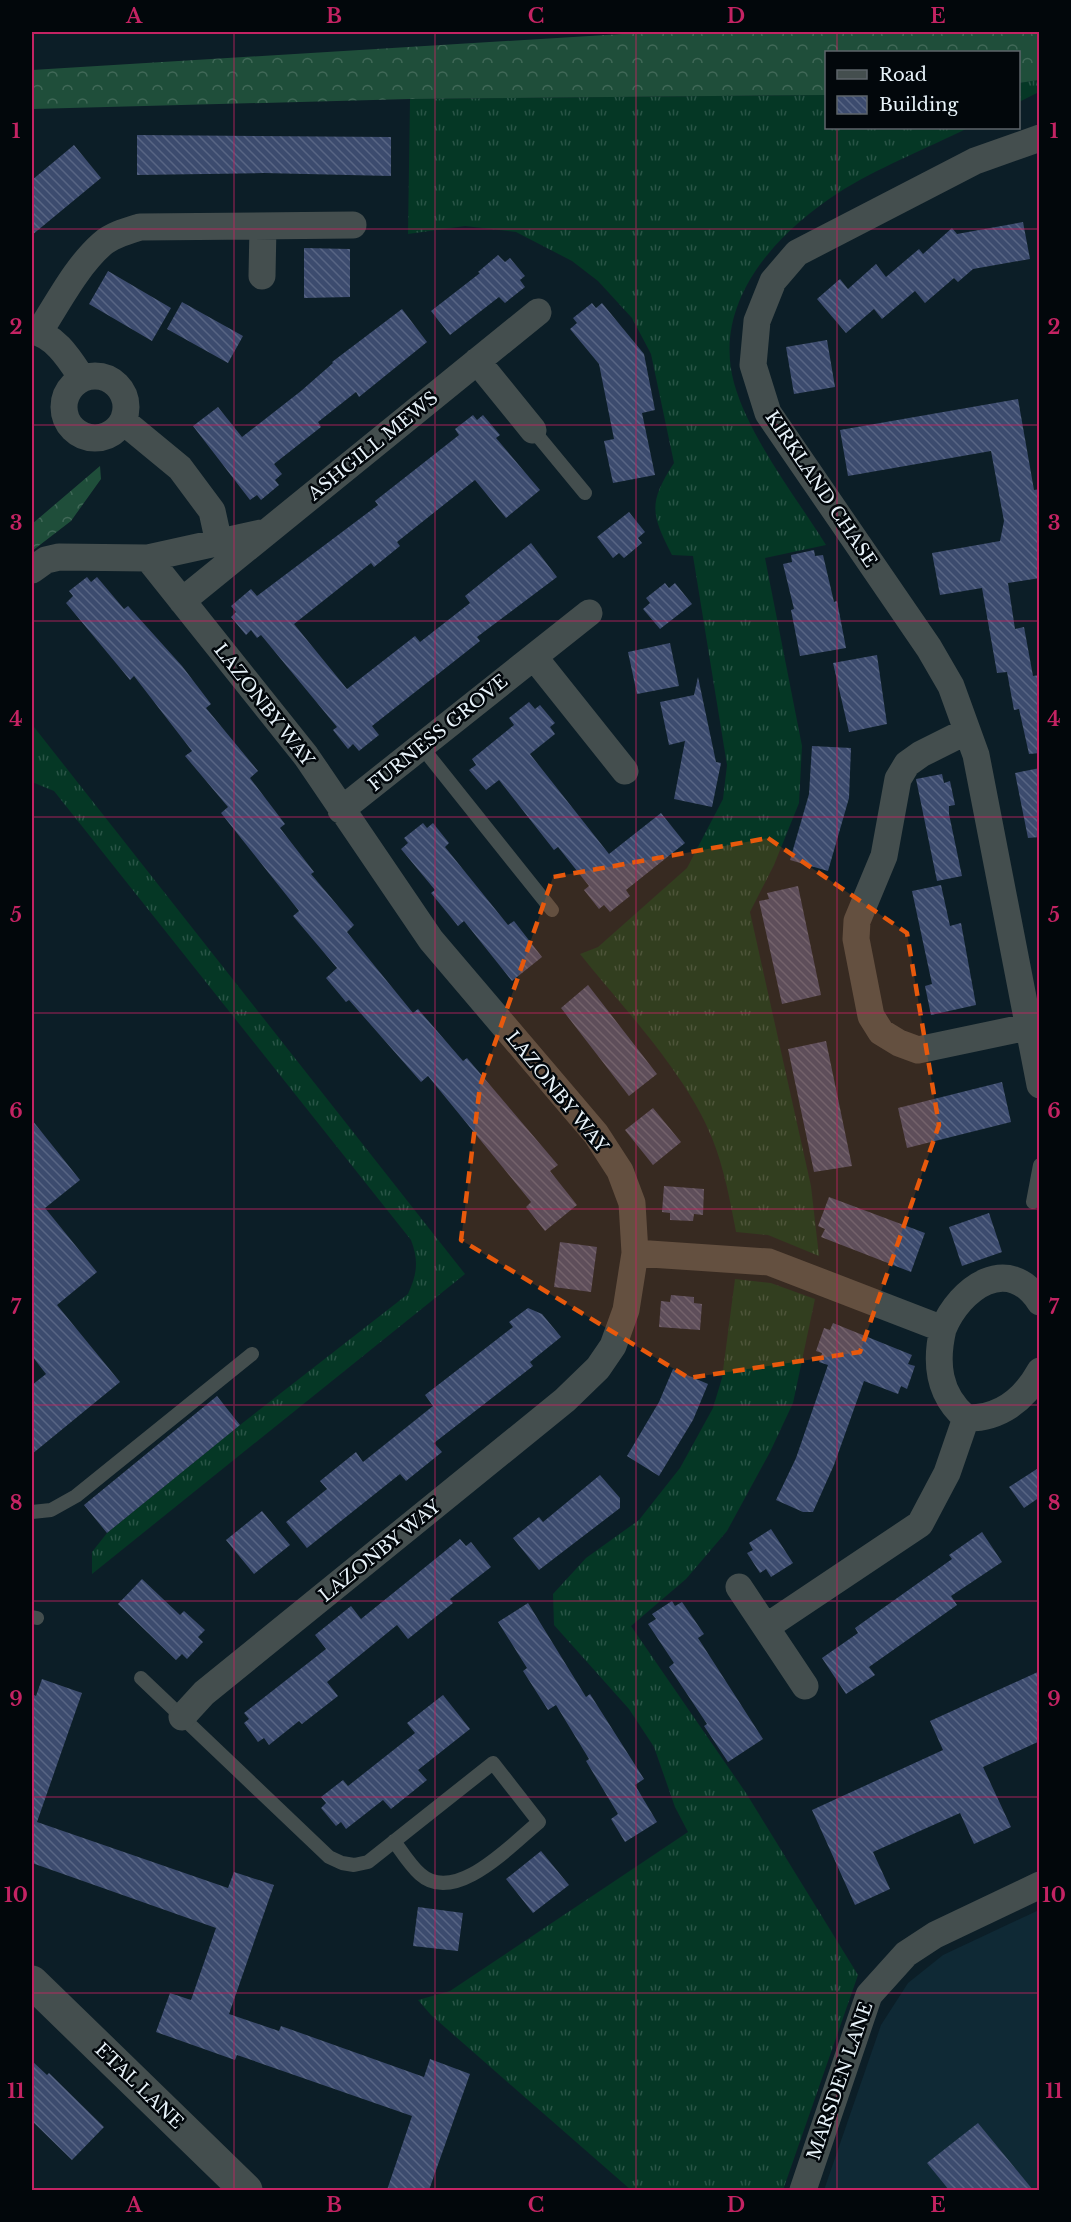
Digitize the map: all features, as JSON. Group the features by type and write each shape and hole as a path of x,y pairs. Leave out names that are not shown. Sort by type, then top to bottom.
{"street":[{"name":"KIRKLAND CHASE","path":"1040,138 975,161 797,253 784,266 763,300 753,342 753,365 768,413 929,648 951,686 976,755 984,790 1027,1027 1040,1085"},
{"path":"82,378 65,353 35,331 88,259 103,243 140,227 353,225"},
{"path":"262,276 263,226"},
{"name":"ASHGILL MEWS","path":"182,601 538,312"},
{"path":"477,361 533,430"},
{"path":"104,377 114,382 125,400 123,421 116,431 105,436 93,438 82,435 72,428 66,418 64,406 66,395 82,378 104,377"},
{"path":"123,421 180,468 212,511 219,543"},
{"name":"ASHGILL MEWS","path":"32,570 46,560 58,557 148,558 268,531"},
{"name":"LAZONBY WAY","path":"148,558 306,756 431,940 596,1134 620,1172 632,1203 635,1253 626,1310 613,1346 598,1368 565,1400 204,1693 182,1717"},
{"name":"FURNESS GROVE","path":"341,810 589,613"},
{"path":"534,657 625,771"},
{"path":"967,731 921,754 907,764 898,779 884,856 857,921 856,939 871,1016 881,1032 899,1043 918,1050 1027,1027"},
{"path":"635,1253 769,1262 943,1329"},
{"path":"1040,1302 1023,1282 1007,1277 987,1281 967,1292 949,1313 938,1353 943,1389 952,1406 966,1418 982,1418 1002,1411 1019,1399 1040,1371"},
{"path":"766,1627 920,1524 947,1473 966,1418"},
{"path":"739,1587 805,1686"},
{"name":"MARSDEN LANE","path":"802,2190 869,1995 906,1954 934,1935 1040,1885"},
{"name":"ETAL LANE","path":"32,1982 243,2190"}],"lane":[{"path":"533,430 585,493"},
{"path":"422,746 552,910"},
{"path":"1033,1202 1040,1165"},
{"path":"32,1512 51,1510 76,1496 252,1354"},
{"path":"141,1678 329,1857 342,1863 354,1865 369,1862 394,1841 493,1763 539,1822 470,1877 456,1883 433,1882 420,1875 394,1841"}],"highlighted area":[{"path":"768,838 907,933 939,1125 860,1352 689,1378 461,1240 480,1086 553,877"}],"shaded area":[{"path":"1039,1910 1039,2190 824,2190 881,2025 908,1983 943,1955"}],"green space":[{"path":"655,32 1039,32 1039,80 1020,83 1020,51 825,51 825,95 410,99 32,109 32,70"},
{"path":"1039,80 1039,92 1020,102 1020,83"},
{"path":"825,95 825,129 966,129 838,193 792,229 754,273 741,298 732,325 730,353 734,383 741,403 762,445 826,545 765,558 802,746 799,803 774,865 750,912 811,1186 819,1256 768,1235 736,1232 720,1161 701,1114 653,1042 580,954 598,947 687,868 723,799 727,765 693,556 672,555 660,529 655,509 660,488 674,463 651,354 632,318 598,281 572,261 516,232 465,226 408,234 410,99"},
{"path":"100,466 101,479 71,521 32,551 32,524"},
{"path":"34,727 465,1274 92,1574 92,1552 107,1533 240,1425 408,1294 415,1274 416,1261 411,1240 54,791 32,782 32,729"},
{"path":"735,1279 771,1283 815,1299 793,1403 770,1452 727,1531 686,1579 631,1626 746,1793 858,1975 783,2190 631,2190 431,2015 418,2000 450,1991 688,1832 675,1807 654,1747 629,1709 554,1625 553,1594 586,1558 639,1520 680,1468 713,1408 722,1378"}],"building":[{"path":"137,135 391,137 391,176 264,173 137,175"},
{"path":"74,145 101,178 32,235 32,180"},
{"path":"1023,222 1030,259 973,269 958,282 954,278 925,303 915,291 882,319 874,309 846,333 817,299 840,279 848,289 876,264 886,277 919,249 923,254 952,228 957,234"},
{"path":"304,248 350,249 350,297 304,298"},
{"path":"498,255 505,262 510,258 525,276 520,280 525,287 505,303 499,297 450,335 431,311 480,273 478,272"},
{"path":"108,271 171,308 152,341 89,304"},
{"path":"182,302 243,336 228,363 167,329"},
{"path":"592,303 596,308 602,303 644,354 655,410 642,413 655,475 613,483 604,441 614,439 599,364 570,329 577,323 573,318"},
{"path":"402,309 427,342 359,397 356,392 318,422 321,427 274,464 282,474 275,480 279,485 261,500 257,495 250,500 193,426 218,407 242,437 301,391 332,362"},
{"path":"827,340 835,387 794,394 786,347"},
{"path":"1018,399 1034,490 1040,489 1040,578 1008,583 1015,629 1024,627 1033,676 1040,675 1040,753 1029,754 1019,709 1014,710 1007,672 997,673 982,588 940,595 932,553 1000,541 1004,521 991,451 848,476 840,430"},
{"path":"473,415 477,420 483,415 500,435 496,438 540,490 506,518 475,480 397,542 400,546 374,567 371,563 294,624 347,689 415,636 420,642 470,603 465,596 531,543 557,577 477,637 480,641 372,726 379,735 359,751 353,744 348,749 333,730 337,727 261,635 257,638 251,630 246,635 231,617 236,612 231,606 251,589 257,596 378,505 375,501 459,435 455,429"},
{"path":"629,512 645,532 638,538 642,543 624,558 619,553 613,558 597,537"},
{"path":"814,550 815,556 823,555 834,602 837,601 846,648 800,656 791,610 794,609 783,564 792,562 791,555"},
{"path":"87,577 91,582 97,577 124,609 128,606 182,666 211,704 206,708 258,771 250,778 285,824 280,828 314,872 311,874 354,925 347,932 413,1013 418,1009 463,1061 467,1058 558,1165 550,1171 577,1205 545,1231 526,1207 531,1202 428,1076 421,1082 349,1000 346,1002 326,978 337,968 293,916 299,911 221,813 228,807 185,756 192,751 134,676 130,680 66,603 73,596 69,591"},
{"path":"665,583 669,588 675,583 692,604 660,629 643,609 650,603 646,598"},
{"path":"670,643 679,686 637,694 628,652"},
{"path":"877,655 887,724 849,732 833,663"},
{"path":"698,677 716,762 721,763 712,807 674,799 685,741 669,745 660,702 694,695"},
{"path":"529,702 535,709 540,705 555,723 550,727 555,734 530,754 609,854 661,813 685,843 626,890 630,896 610,912 604,905 599,909 584,890 589,886 558,847 554,850 499,780 486,790 469,770 476,765 472,759 514,725 509,718"},
{"path":"812,746 851,748 849,798 828,871 790,860 809,794"},
{"path":"1040,768 1040,837 1028,838 1015,773"},
{"path":"942,774 944,783 950,781 955,805 949,806 949,814 962,876 937,881 916,779"},
{"path":"423,823 427,828 433,823 449,843 445,847 508,925 514,921 542,957 512,981 464,921 458,926 431,893 435,890 401,849 408,843 404,838"},
{"path":"941,885 950,926 961,923 976,1005 931,1015 925,986 932,984 912,891"},
{"path":"798,886 821,995 782,1004 759,901 769,899 767,893"},
{"path":"588,985 657,1074 629,1096 561,1008"},
{"path":"826,1041 852,1166 814,1172 788,1049"},
{"path":"1002,1082 1011,1122 907,1148 898,1108"},
{"path":"653,1108 681,1142 653,1165 625,1130"},
{"path":"32,1120 80,1180 45,1208 97,1272 57,1305 120,1382 32,1454 32,1385 46,1374 32,1356"},
{"path":"664,1186 704,1189 703,1215 694,1214 693,1221 670,1220 670,1213 662,1212"},
{"path":"829,1197 925,1233 911,1272 821,1237 825,1229 818,1226"},
{"path":"989,1213 1002,1252 962,1266 949,1227"},
{"path":"560,1242 597,1247 591,1292 554,1287"},
{"path":"671,1295 694,1297 694,1303 702,1304 700,1330 659,1327 661,1301 670,1302"},
{"path":"528,1308 542,1314 561,1337 530,1362 533,1366 434,1443 442,1452 406,1481 400,1474 307,1548 286,1522 327,1489 320,1481 356,1452 363,1462 433,1406 425,1395 513,1327 509,1322"},
{"path":"833,1323 912,1355 908,1364 915,1366 907,1389 901,1386 898,1394 864,1381 834,1465 813,1512 803,1512 776,1500 796,1458 828,1365 819,1362 822,1353 816,1351 824,1328 830,1330"},
{"path":"673,1369 708,1384 693,1420 659,1476 627,1456 659,1402"},
{"path":"217,1396 240,1425 107,1533 84,1505"},
{"path":"1040,1467 1040,1497 1024,1508 1009,1487"},
{"path":"600,1475 620,1498 620,1508 539,1570 513,1538 539,1517 543,1522"},
{"path":"262,1511 290,1545 254,1574 226,1540"},
{"path":"771,1529 793,1563 771,1577 766,1569 760,1573 747,1553 753,1550 749,1543"},
{"path":"982,1532 1002,1562 951,1596 957,1605 869,1667 875,1675 846,1694 822,1658 858,1633 855,1628 952,1559 949,1555"},
{"path":"460,1539 466,1546 471,1542 491,1567 450,1599 453,1603 408,1639 397,1625 327,1682 338,1696 302,1724 299,1721 269,1745 264,1738 258,1742 244,1723 249,1719 244,1713 326,1649 315,1635 351,1606 361,1619"},
{"path":"142,1579 180,1615 184,1611 205,1630 198,1637 203,1642 187,1659 182,1654 176,1660 118,1604"},
{"path":"672,1601 675,1606 682,1602 704,1634 698,1638 763,1739 728,1762 704,1726 707,1724 669,1667 674,1663 648,1624 656,1619 652,1614"},
{"path":"528,1603 586,1697 590,1694 644,1779 635,1785 657,1822 625,1842 611,1819 618,1814 586,1761 589,1759 556,1705 548,1710 523,1671 527,1668 498,1622"},
{"path":"1040,1671 1040,1741 983,1767 1011,1827 974,1844 960,1813 873,1852 890,1889 855,1905 812,1810 943,1750 930,1721"},
{"path":"42,1679 82,1693 37,1822 228,1888 234,1872 274,1885 229,2014 279,2031 281,2026 424,2077 430,2059 470,2074 429,2190 387,2190 412,2116 237,2055 235,2060 156,2032 170,1993 191,2000 216,1928 32,1863 32,1694 36,1696"},
{"path":"443,1695 470,1729 418,1770 427,1780 391,1809 383,1800 346,1829 341,1822 336,1826 321,1808 326,1803 321,1797 343,1780 348,1786 415,1733 407,1723"},
{"path":"541,1851 569,1885 533,1913 506,1879"},
{"path":"418,1907 463,1913 458,1951 413,1946"},
{"path":"32,2061 47,2075 49,2073 104,2127 72,2160 32,2121"},
{"path":"978,2123 1033,2190 949,2190 927,2163"}]}
